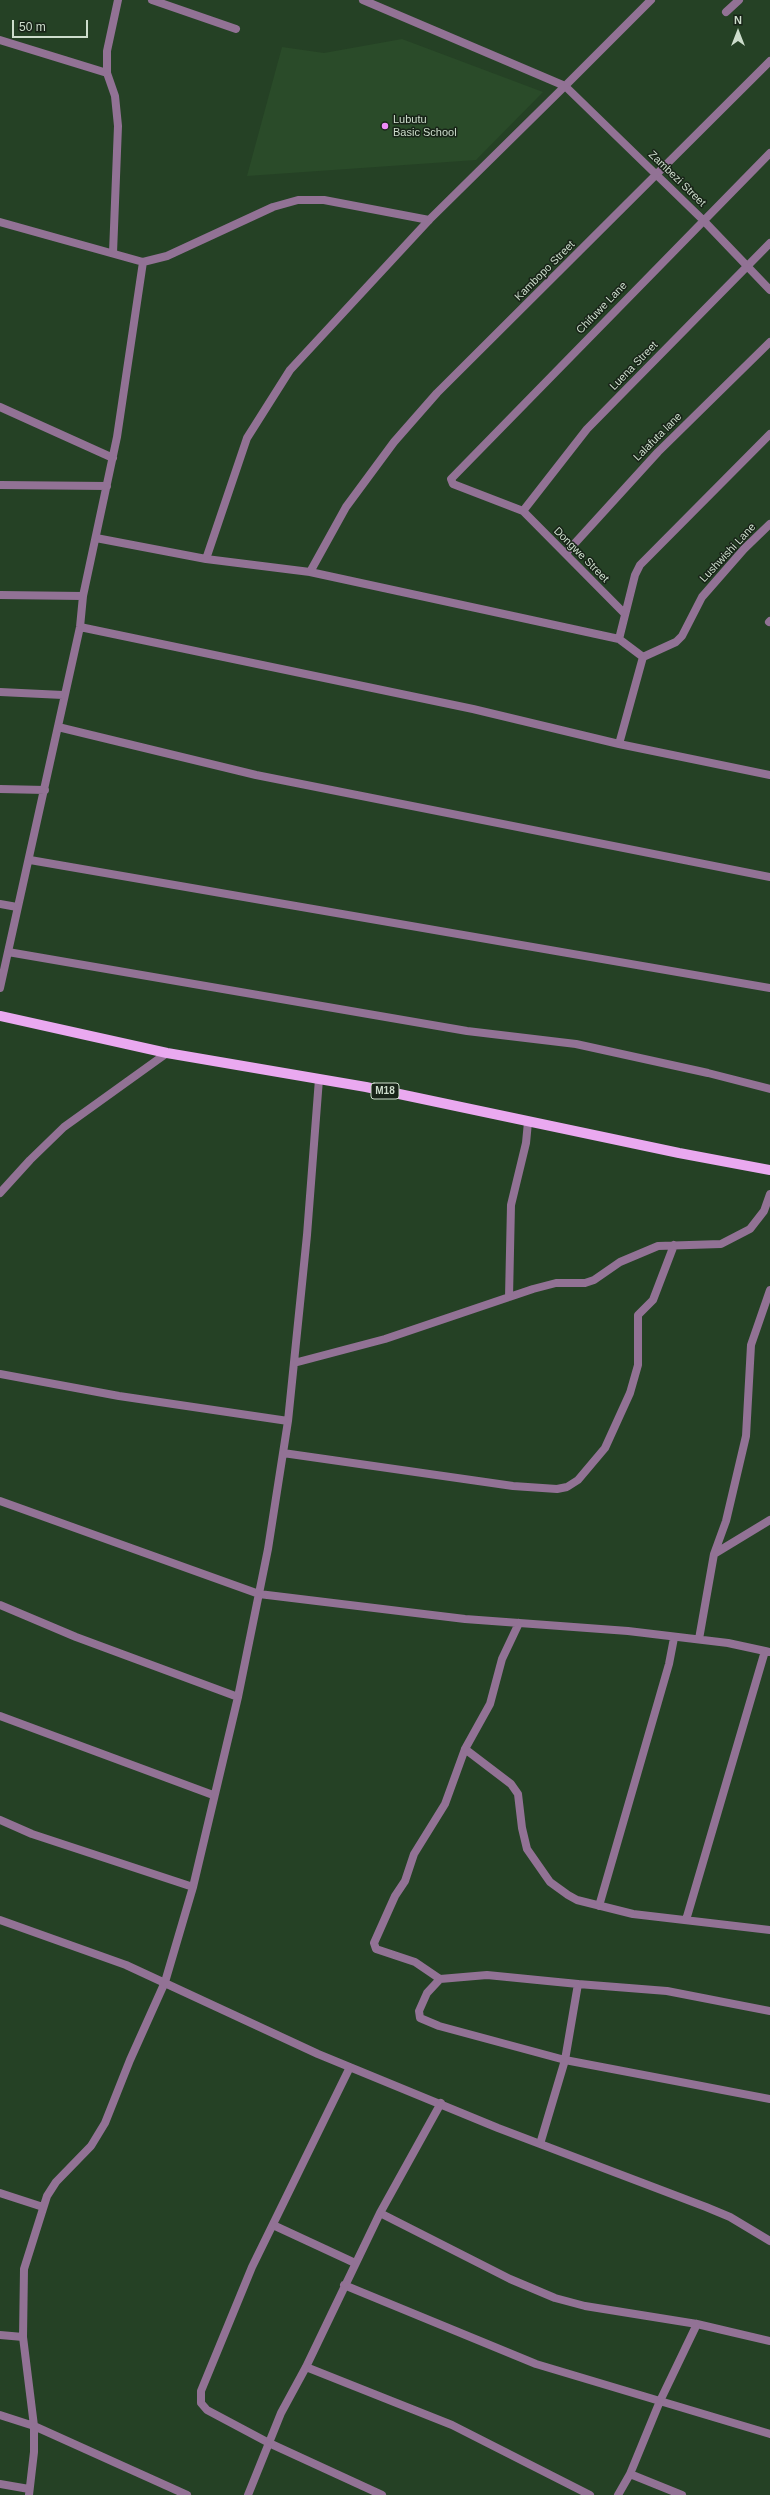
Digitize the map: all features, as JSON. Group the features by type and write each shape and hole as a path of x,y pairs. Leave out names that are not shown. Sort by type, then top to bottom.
{"main road":[{"name":"M18","path":"0,1016 167,1053 366,1087 528,1122 770,1170"}],"street":[{"path":"113,253 118,126 115,96 107,74 107,51 118,0"},
{"path":"152,0 236,29"},
{"path":"363,0 565,86"},
{"path":"206,559 247,438 290,370 429,220 651,0"},
{"path":"726,12 738,0"},
{"path":"0,40 107,74"},
{"name":"Kambopo Street","path":"310,572 346,507 394,442 437,394 658,175 770,61"},
{"name":"Zambezi Street","path":"565,86 658,175 770,290"},
{"name":"Chifuwe Lane","path":"523,511 452,484 451,479 770,153"},
{"path":"0,222 143,262 167,256 273,207 298,200 324,200 429,220"},
{"name":"Luena Street","path":"523,511 587,429 770,244"},
{"path":"0,988 17,907 30,860 58,727 63,695 80,627 83,596 113,458 143,262"},
{"name":"Lalafuta lane","path":"566,553 658,452 770,342"},
{"path":"0,407 113,458"},
{"path":"620,639 635,575 640,565 770,434"},
{"path":"0,485 107,486"},
{"name":"Dongwe Street","path":"523,511 541,531 566,553 625,614"},
{"name":"Lushwishi Lane","path":"643,657 676,642 682,636 702,597 744,549 770,524"},
{"path":"96,538 206,559 310,572 620,639 643,657 619,744"},
{"path":"0,595 83,596"},
{"path":"80,627 473,710 619,744 770,775"},
{"path":"0,692 63,695"},
{"path":"58,727 256,775 770,876"},
{"path":"0,788 45,790"},
{"path":"30,860 770,988"},
{"path":"0,904 17,907"},
{"path":"8,952 467,1031 576,1044 708,1073 770,1089"},
{"path":"0,1193 64,1127 167,1053"},
{"path":"0,2484 29,2492 34,2452 34,2426 23,2337 24,2268 42,2207 56,2182 83,2155 98,2135 166,1982 193,1887 213,1795 238,1697 259,1594 288,1421 319,1079"},
{"path":"509,1297 511,1205 526,1143 528,1122"},
{"path":"294,1362 385,1339 509,1297 556,1283 586,1283 594,1280 608,1269 632,1256 658,1246 721,1244 750,1229 764,1211 770,1194"},
{"path":"283,1453 513,1486 557,1489 567,1487 578,1480 605,1448 630,1394 638,1364 638,1315 653,1300 674,1245"},
{"path":"699,1639 714,1554 726,1521 746,1436 753,1333 770,1290"},
{"path":"0,1374 119,1396 288,1421"},
{"path":"0,1501 259,1594 465,1619 621,1630 674,1638 699,1639 767,1651 686,1920"},
{"path":"714,1554 770,1520"},
{"path":"0,1605 76,1637 238,1697"},
{"path":"519,1623 502,1659 490,1704 465,1749 446,1804 414,1854 405,1881 395,1896 374,1943 376,1948 415,1962 440,1979 486,1975 667,1991 770,2011"},
{"path":"599,1906 669,1664 674,1638"},
{"path":"0,1716 213,1795"},
{"path":"465,1749 511,1784 518,1794 524,1839 545,1877 568,1895 599,1906 633,1914 770,1930"},
{"path":"0,1820 32,1834 193,1887"},
{"path":"0,1920 126,1965 350,2067 540,2144 712,2209 748,2226 770,2241"},
{"path":"440,1979 423,1999 419,2011 420,2018 467,2034 565,2060 770,2099"},
{"path":"540,2144 565,2060 578,1984"},
{"path":"350,2067 252,2267 201,2391 201,2403 207,2410 269,2443 382,2495"},
{"path":"248,2495 281,2413 306,2367 344,2285 380,2213 441,2103"},
{"path":"0,2193 42,2207"},
{"path":"380,2213 510,2279 555,2298 585,2306 697,2324 770,2341"},
{"path":"273,2224 355,2263"},
{"path":"344,2285 536,2364 770,2434"},
{"path":"618,2495 630,2474 660,2401 697,2324"},
{"path":"0,2335 23,2337"},
{"path":"306,2367 452,2425 590,2495"},
{"path":"0,2415 34,2426 187,2495"},
{"path":"630,2474 682,2495"}],"shaded area":[{"name":"Lubutu Basic School","path":"402,39 543,92 476,160 247,176 282,47 324,53"}],"place":[{"name":"Lubutu Basic School","path":"385,126"}]}
